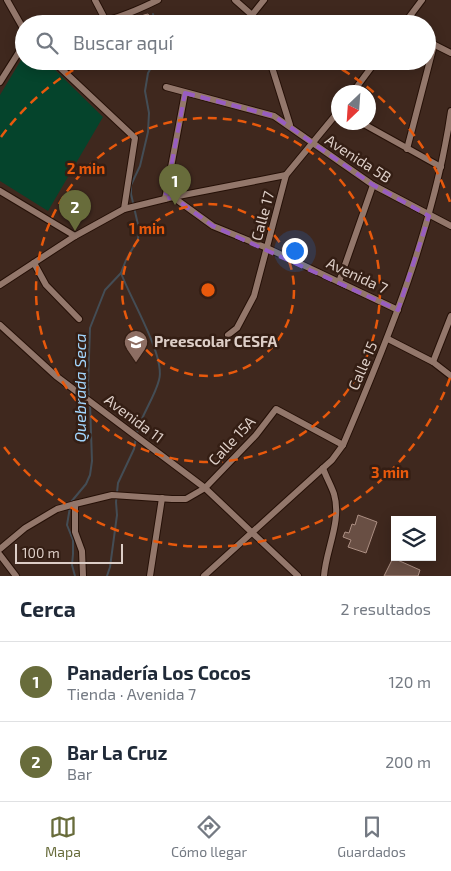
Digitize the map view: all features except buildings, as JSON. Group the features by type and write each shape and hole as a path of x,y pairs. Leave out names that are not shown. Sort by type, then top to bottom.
{"street":[{"path":"7,0 16,15"},
{"path":"95,0 103,15"},
{"path":"124,15 158,0"},
{"path":"235,0 252,15 264,0"},
{"path":"411,15 422,0"},
{"path":"436,46 451,54"},
{"path":"0,82 15,58"},
{"path":"62,70 134,138 124,209"},
{"path":"273,70 290,125"},
{"path":"358,85 369,70"},
{"path":"407,148 424,70"},
{"name":"Avenida 5B","path":"166,87 274,116 290,125 313,144 373,185 428,216 451,226"},
{"path":"165,199 186,93"},
{"name":"Calle 15","path":"204,576 332,460 343,445 388,339 398,310 428,216 441,167 450,132 451,110"},
{"name":"Calle 17","path":"228,335 237,328 254,296 286,175 331,121"},
{"path":"374,130 441,167"},
{"path":"0,285 76,236 124,209 173,197 286,175"},
{"path":"339,282 373,185"},
{"path":"0,191 76,236"},
{"name":"Avenida 7","path":"173,197 213,226 267,248 398,310"},
{"path":"34,264 46,285 79,319"},
{"path":"433,362 451,316"},
{"name":"Avenida 11","path":"0,325 56,376 205,488 298,576"},
{"path":"388,339 433,362 451,376"},
{"name":"Calle 15A","path":"205,488 256,435 276,409 343,445"},
{"path":"323,468 334,494 336,514 325,562 324,576"},
{"path":"0,549 25,528 57,509 112,495 186,498 205,488"},
{"path":"150,576 162,498"},
{"path":"75,504 75,532 82,551 83,576"},
{"path":"0,555 16,576"}],"highlighted area":[{"path":"185,93 274,116 373,185 429,216 398,310 213,226 173,197 165,199"}],"green space":[{"path":"15,70 55,70 103,117 48,211 0,181 0,95"}],"waterway":[{"name":"Quebrada Seca","path":"89,399 90,328 105,290 121,273 138,239 139,229 131,194 131,185 140,166 148,132 149,113 145,91 150,70"},
{"path":"121,273 146,327 160,370 157,387 141,420 137,433"},
{"name":"Quebrada Seca","path":"71,502 86,484 90,475 92,461 90,403"},
{"path":"107,576 110,567 117,515 118,483 134,449 136,438"},
{"name":"Quebrada Seca","path":"70,507 67,525 73,540 72,565 75,576"}],"place":[{"name":"Panadería Los Cocos","path":"175,205"},
{"name":"Bar La Cruz","path":"75,231"},
{"name":"Preescolar CESFA","path":"136,363"}]}
